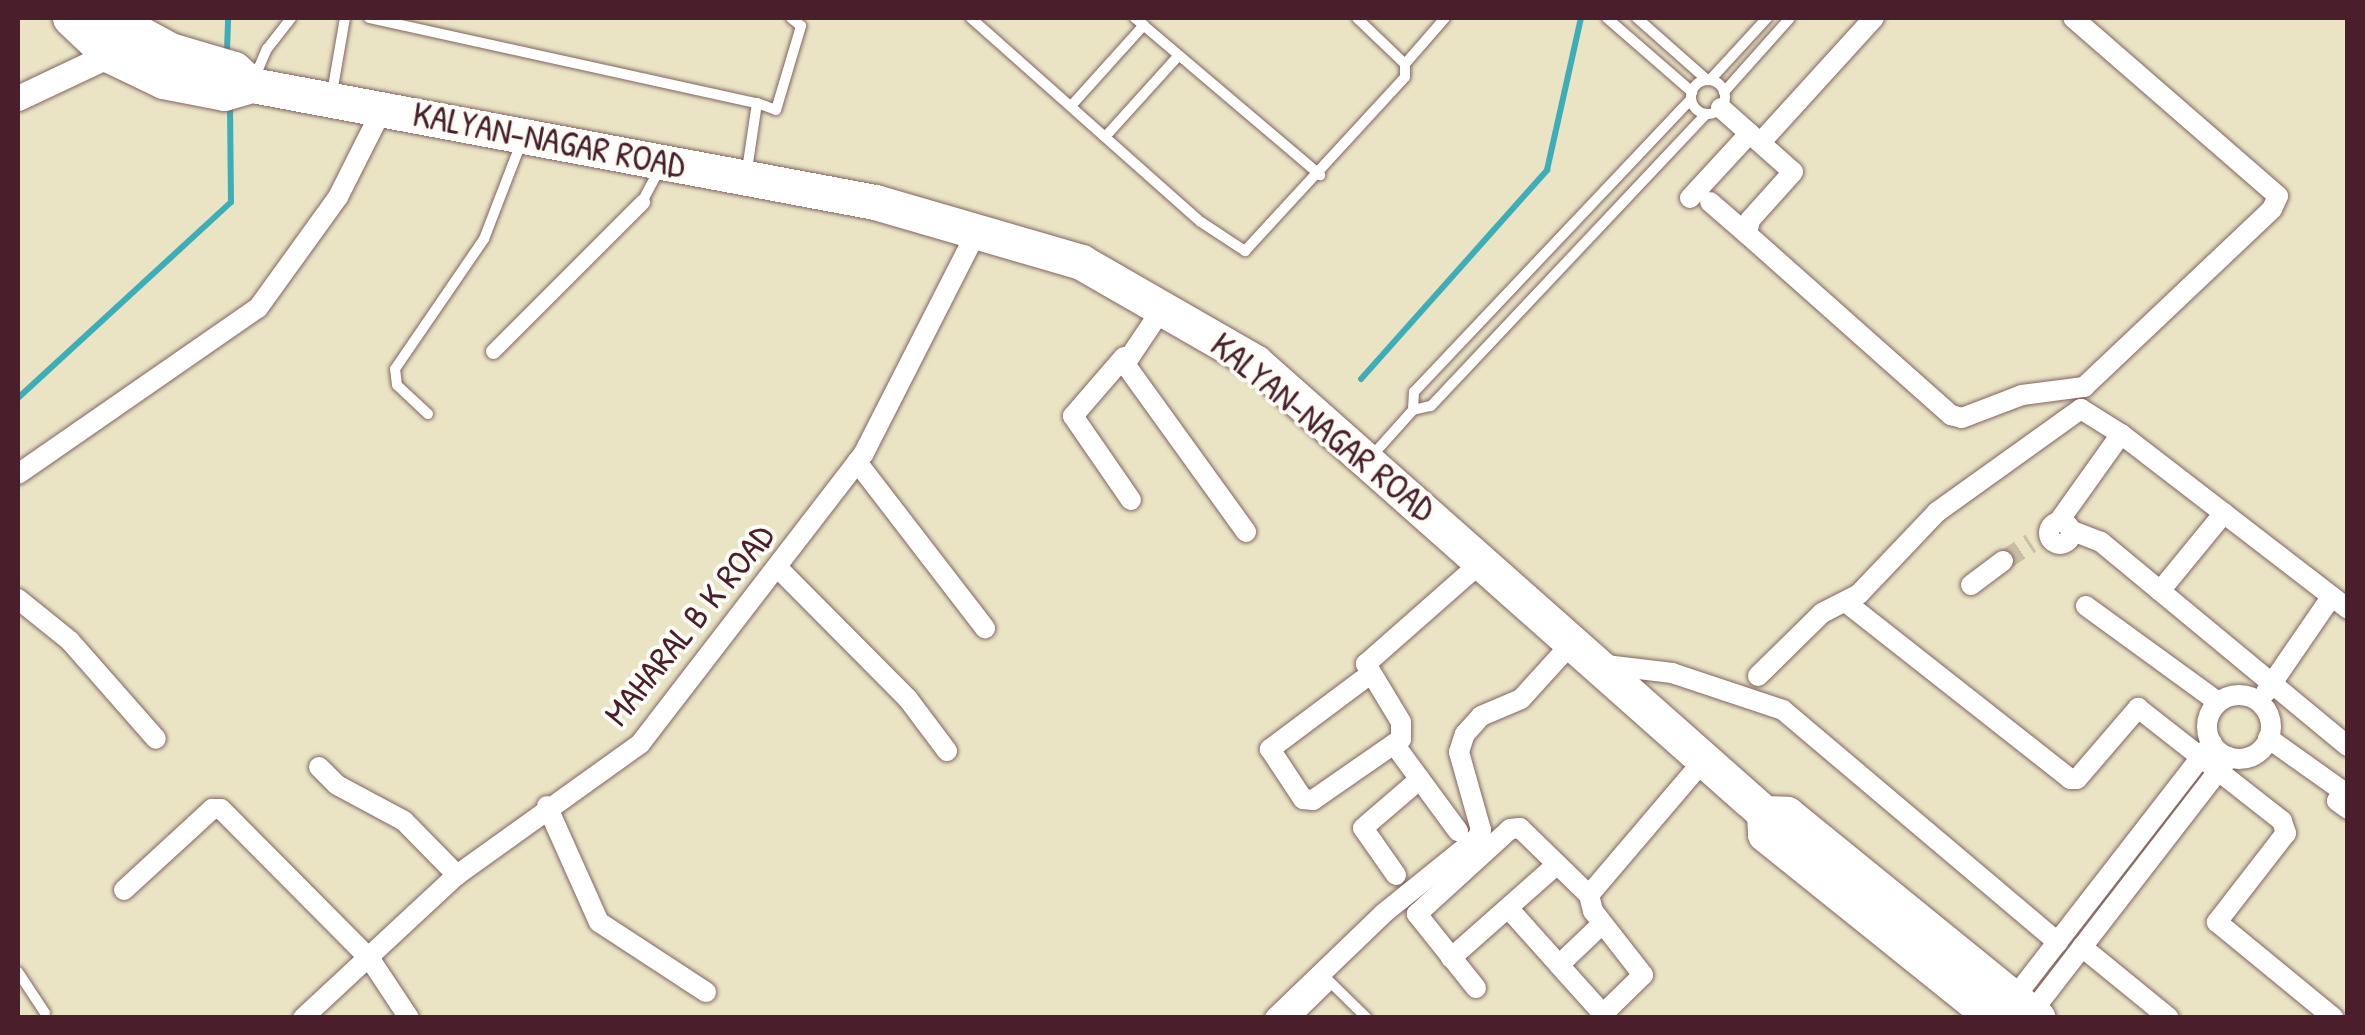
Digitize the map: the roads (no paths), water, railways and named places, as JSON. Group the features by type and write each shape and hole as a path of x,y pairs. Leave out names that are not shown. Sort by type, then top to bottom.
{"highway":[{"name":"KALYAN-NAGAR ROAD","path":"70,18 115,34 163,81 224,92 252,85 525,133 980,227 1081,262 1164,306 1255,362 1484,560 1702,761 1764,812 1787,814 2020,1011"}],"street":[{"path":"1874,18 1755,137 1700,200 1747,234 1951,415 1962,418 2022,396 2084,386 2272,209 2278,196 2073,18"},
{"path":"18,98 115,34"},
{"path":"1717,104 1793,172 1750,220 1747,234"},
{"path":"18,474 258,308 338,197 383,108"},
{"path":"493,351 642,202"},
{"name":"MAHARAL B K ROAD","path":"303,1018 457,875 547,806 640,744 779,569 857,462 980,227"},
{"path":"1131,500 1074,416 1164,306"},
{"path":"1124,358 1246,532"},
{"path":"1758,676 1822,613 1848,604 1937,512 2081,409 2121,434 2340,602 2259,702"},
{"path":"2030,543 2059,527 2121,434"},
{"path":"857,462 985,628"},
{"path":"2160,590 2224,513"},
{"path":"2059,527 2101,542 2348,746"},
{"path":"1369,674 1270,753 1308,801 1394,744 1404,729 1369,674 1371,657 1484,560"},
{"path":"1971,585 2003,562"},
{"path":"779,569 908,699 947,750"},
{"path":"18,599 70,640 156,738"},
{"path":"1848,604 2070,779 2078,779 2138,708 2214,757 2286,827 2220,917 2220,930 2334,1018"},
{"path":"2086,606 2218,702"},
{"path":"1275,1018 1326,979 1477,838 1481,830 1459,752 1465,734 1482,716 1521,699 1583,653 1672,673 1783,710 2058,942"},
{"path":"2020,1011 2058,942 2214,757 2252,756 2268,738 2270,720 2259,702 2239,695 2218,702 2208,719 2214,757 2082,947 2020,1011"},
{"path":"2268,738 2346,798"},
{"path":"1394,744 1458,831"},
{"path":"1590,895 1702,761"},
{"path":"319,767 338,785 404,821 457,875"},
{"path":"1396,875 1363,828 1420,779"},
{"path":"547,806 599,922 706,992"},
{"path":"124,890 217,808 370,959 408,1018"},
{"path":"1476,988 1418,920 1424,902 1514,827 1550,856 1554,867 1590,895 1602,924 1640,967 1637,987 1598,1012 1509,909"},
{"path":"1450,958 1554,867"},
{"path":"1559,965 1602,924"},
{"path":"2082,947 2169,1018"}],"lane":[{"path":"252,85 266,49 292,18"},
{"path":"330,99 345,18"},
{"path":"370,18 776,110 801,26 791,18"},
{"path":"972,18 1238,251 1261,240 1320,175 1405,76 1405,64 1445,18"},
{"path":"1357,18 1405,64"},
{"path":"1608,18 1692,95 1717,104"},
{"path":"1637,18 1709,80 1717,104"},
{"path":"1414,410 1414,392 1767,18"},
{"path":"1370,459 1414,410 1432,406 1717,104 1790,18"},
{"path":"1071,106 1139,22 1320,175"},
{"path":"1105,137 1179,56"},
{"path":"746,178 756,103"},
{"path":"428,414 397,385 395,369 492,226 525,133"},
{"path":"642,202 664,162"},
{"path":"18,972 45,1013"},
{"path":"1296,1018 1326,979 1367,1018"}],"waterway":[{"path":"227,51 228,18"},
{"path":"1361,379 1547,170 1581,18"},
{"path":"18,398 231,202 230,107"}],"tunnel":[{"path":"2003,561 2031,543"}]}
